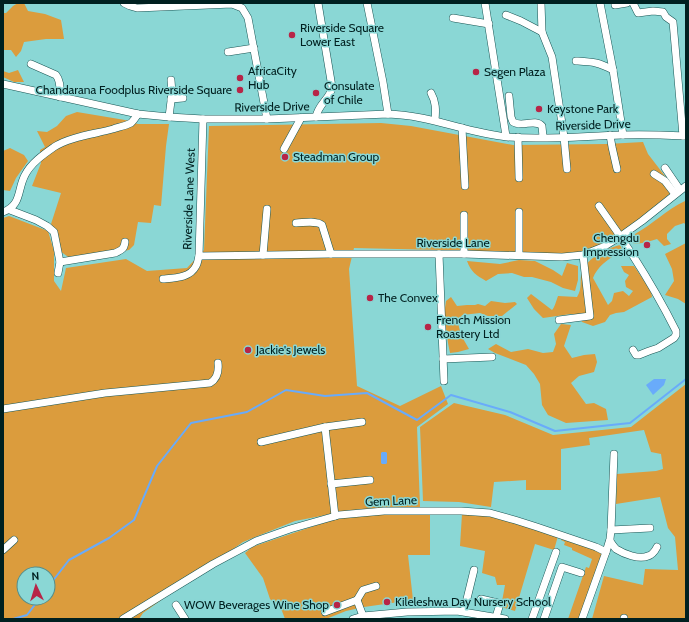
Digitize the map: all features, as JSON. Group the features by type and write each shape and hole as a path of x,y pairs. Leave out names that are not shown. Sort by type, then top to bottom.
{"street":[{"path":"124,3 137,8 166,5 232,4 242,8 248,18 266,119"},
{"path":"316,117 318,109 330,93 332,87 318,3"},
{"path":"367,3 388,114"},
{"path":"486,3 506,136"},
{"path":"541,3 542,32 552,57 564,137 567,169"},
{"path":"600,3 613,70 623,135"},
{"path":"616,5 627,3"},
{"path":"633,3 638,13 653,10 663,12 666,17 673,22 685,136"},
{"path":"506,15 522,21 542,32"},
{"path":"454,18 489,24"},
{"path":"228,52 254,48"},
{"path":"576,61 602,64 613,70"},
{"path":"31,64 56,75 59,78 60,97"},
{"path":"169,117 171,80"},
{"name":"Riverside Drive","path":"3,84 138,114 169,117 203,119 266,119 388,114 413,116 462,128 518,137 610,135 685,136"},
{"path":"431,93 436,105 434,120"},
{"path":"508,96 513,122 519,124 539,124 542,126 543,137"},
{"path":"171,99 183,98"},
{"path":"6,211 15,204 19,197 26,174 35,162 45,154 56,146 71,140 127,125 134,120 138,114"},
{"path":"284,149 301,118"},
{"name":"Riverside Lane West","path":"163,279 185,276 192,272 199,256 203,119"},
{"path":"462,128 465,186"},
{"path":"610,135 617,169"},
{"path":"518,137 519,178"},
{"path":"665,168 681,190"},
{"path":"654,174 681,190"},
{"name":"Riverside Lane","path":"199,256 285,254 464,254 562,257 583,256 603,247 621,236 681,190"},
{"path":"599,206 621,236 665,309 676,331 674,338 658,348 639,355 633,350"},
{"path":"263,255 267,209"},
{"path":"6,211 36,220 54,232 60,262 58,273"},
{"path":"519,212 519,255"},
{"path":"464,215 464,254"},
{"path":"296,224 320,223 322,225 331,254"},
{"path":"60,262 115,254 121,251 125,242"},
{"path":"439,254 444,382"},
{"path":"559,320 590,316 583,256"},
{"path":"443,359 492,357"},
{"path":"3,409 106,393 210,383 215,380 218,363"},
{"path":"261,442 325,427 362,422"},
{"path":"325,427 335,516"},
{"path":"582,619 610,541 612,530 614,454"},
{"path":"331,484 370,480"},
{"name":"Gem Lane","path":"124,619 213,564 256,541 335,516 384,511 461,511 490,513 596,547 606,552"},
{"path":"612,530 650,528"},
{"path":"3,550 14,540"},
{"path":"610,541 617,549 631,556 641,558 651,555 657,548"},
{"path":"532,619 556,552"},
{"path":"544,619 562,567 581,573"},
{"path":"464,611 474,570"},
{"path":"325,612 357,600 363,590 376,586"},
{"path":"481,599 498,603 499,607 496,618"},
{"path":"357,600 363,616"},
{"path":"176,605 185,619"},
{"path":"354,619 363,616 384,616 407,612 464,611 505,619"}],"shaded area":[{"path":"18,3 24,3 28,11 45,14 61,20 64,39 46,39 24,42 21,51 16,57 11,50 3,50 3,13 6,13"},
{"path":"18,70 24,82 14,82 3,77 3,71 9,73"},
{"path":"77,112 125,120 138,124 169,124 161,206 154,205 151,223 138,222 134,245 129,250 71,259 60,251 56,232 51,224 61,193 32,186 41,163 40,150 45,147 37,131 47,132 57,126 66,116"},
{"path":"381,123 411,126 513,145 643,142 648,154 675,189 655,207 614,238 583,253 523,253 354,248 349,269 357,386 400,406 441,386 448,404 417,427 420,507 352,510 295,521 243,542 143,613 139,619 3,619 3,218 9,216 48,231 54,251 54,281 61,291 66,268 126,259 147,271 187,268 204,250 209,126"},
{"path":"10,148 24,155 28,161 16,178 10,191 3,190 3,151"},
{"path":"685,201 686,225 684,223 675,226 667,234 667,239 671,244 664,246 657,239 642,243 633,243 635,234"},
{"path":"686,243 686,304 678,299 665,295 674,281 672,269 665,254"},
{"path":"620,245 623,251 602,265 595,273 593,278 608,305 612,301 614,293 623,291 629,296 633,291 626,287 625,281 629,275 624,272 621,266 634,266 651,291 652,297 624,312 610,315 605,322 593,326 582,322 578,315 571,314 543,318 534,309 527,298 531,294 552,310 558,296 577,297 580,290 582,272 588,262 598,254"},
{"path":"519,260 535,261 562,276 567,263 578,266 578,280 575,291 563,288 551,282 512,273 498,274 486,281 474,273 467,261 500,264"},
{"path":"451,297 457,306 478,304 485,306 491,301 505,303 515,302 517,304 502,316 488,316 480,313 462,315 458,323 461,335 469,349 450,353 444,315 446,301"},
{"path":"561,324 571,325 564,346 572,358 595,354 597,362 594,372 579,376 571,383 586,404 594,403 606,409 608,420 566,423 548,415 542,405 540,384 526,365 488,349 496,344 511,352 528,349 543,353 553,352 556,344 554,334"},
{"path":"686,384 686,619 592,619 604,576 643,585 645,569 678,570 675,537 668,528 660,497 616,504 617,474 656,471 663,469 661,454 651,452 644,430 589,438 590,445 561,449 561,490 526,490 526,480 494,482 491,507 459,502 423,501 420,427 454,403 505,415 553,435 631,427"},
{"path":"382,513 430,513 430,555 408,555 413,600 364,607 346,611 326,619 285,619 282,611 270,599 263,578 245,553 252,547 335,519"},
{"path":"462,514 489,516 558,536 554,550 535,544 515,611 501,607 505,585 497,585 495,577 482,573 485,551 460,546"},
{"path":"563,537 605,553 581,619 568,619 586,567 589,568 592,559 564,545 565,542 561,540"}],"water":[{"path":"654,379 666,379 664,385 653,395 646,385"},
{"path":"382,452 387,453 386,464 381,463"}],"waterway":[{"path":"56,577 69,560 109,538 134,520 157,466 191,423 247,412 286,390 325,396 367,393 417,420 451,395 510,412 555,431 630,423 686,379"},
{"path":"13,619 27,615 34,606"}],"place":[{"name":"Riverside Square Lower East","path":"292,35"},
{"name":"Segen Plaza","path":"476,72"},
{"name":"AfricaCity Hub","path":"240,78"},
{"name":"Chandarana Foodplus Riverside Square","path":"240,90"},
{"name":"Consulate of Chile","path":"316,93"},
{"name":"Keystone Park","path":"539,109"},
{"name":"Steadman Group","path":"285,157"},
{"name":"Chengdu Impression","path":"647,245"},
{"name":"The Convex","path":"370,298"},
{"name":"French Mission Roastery Ltd","path":"428,327"},
{"name":"Jackie's Jewels","path":"248,350"},
{"name":"Kileleshwa Day Nursery School","path":"387,602"},
{"name":"WOW Beverages Wine Shop","path":"337,605"}]}
